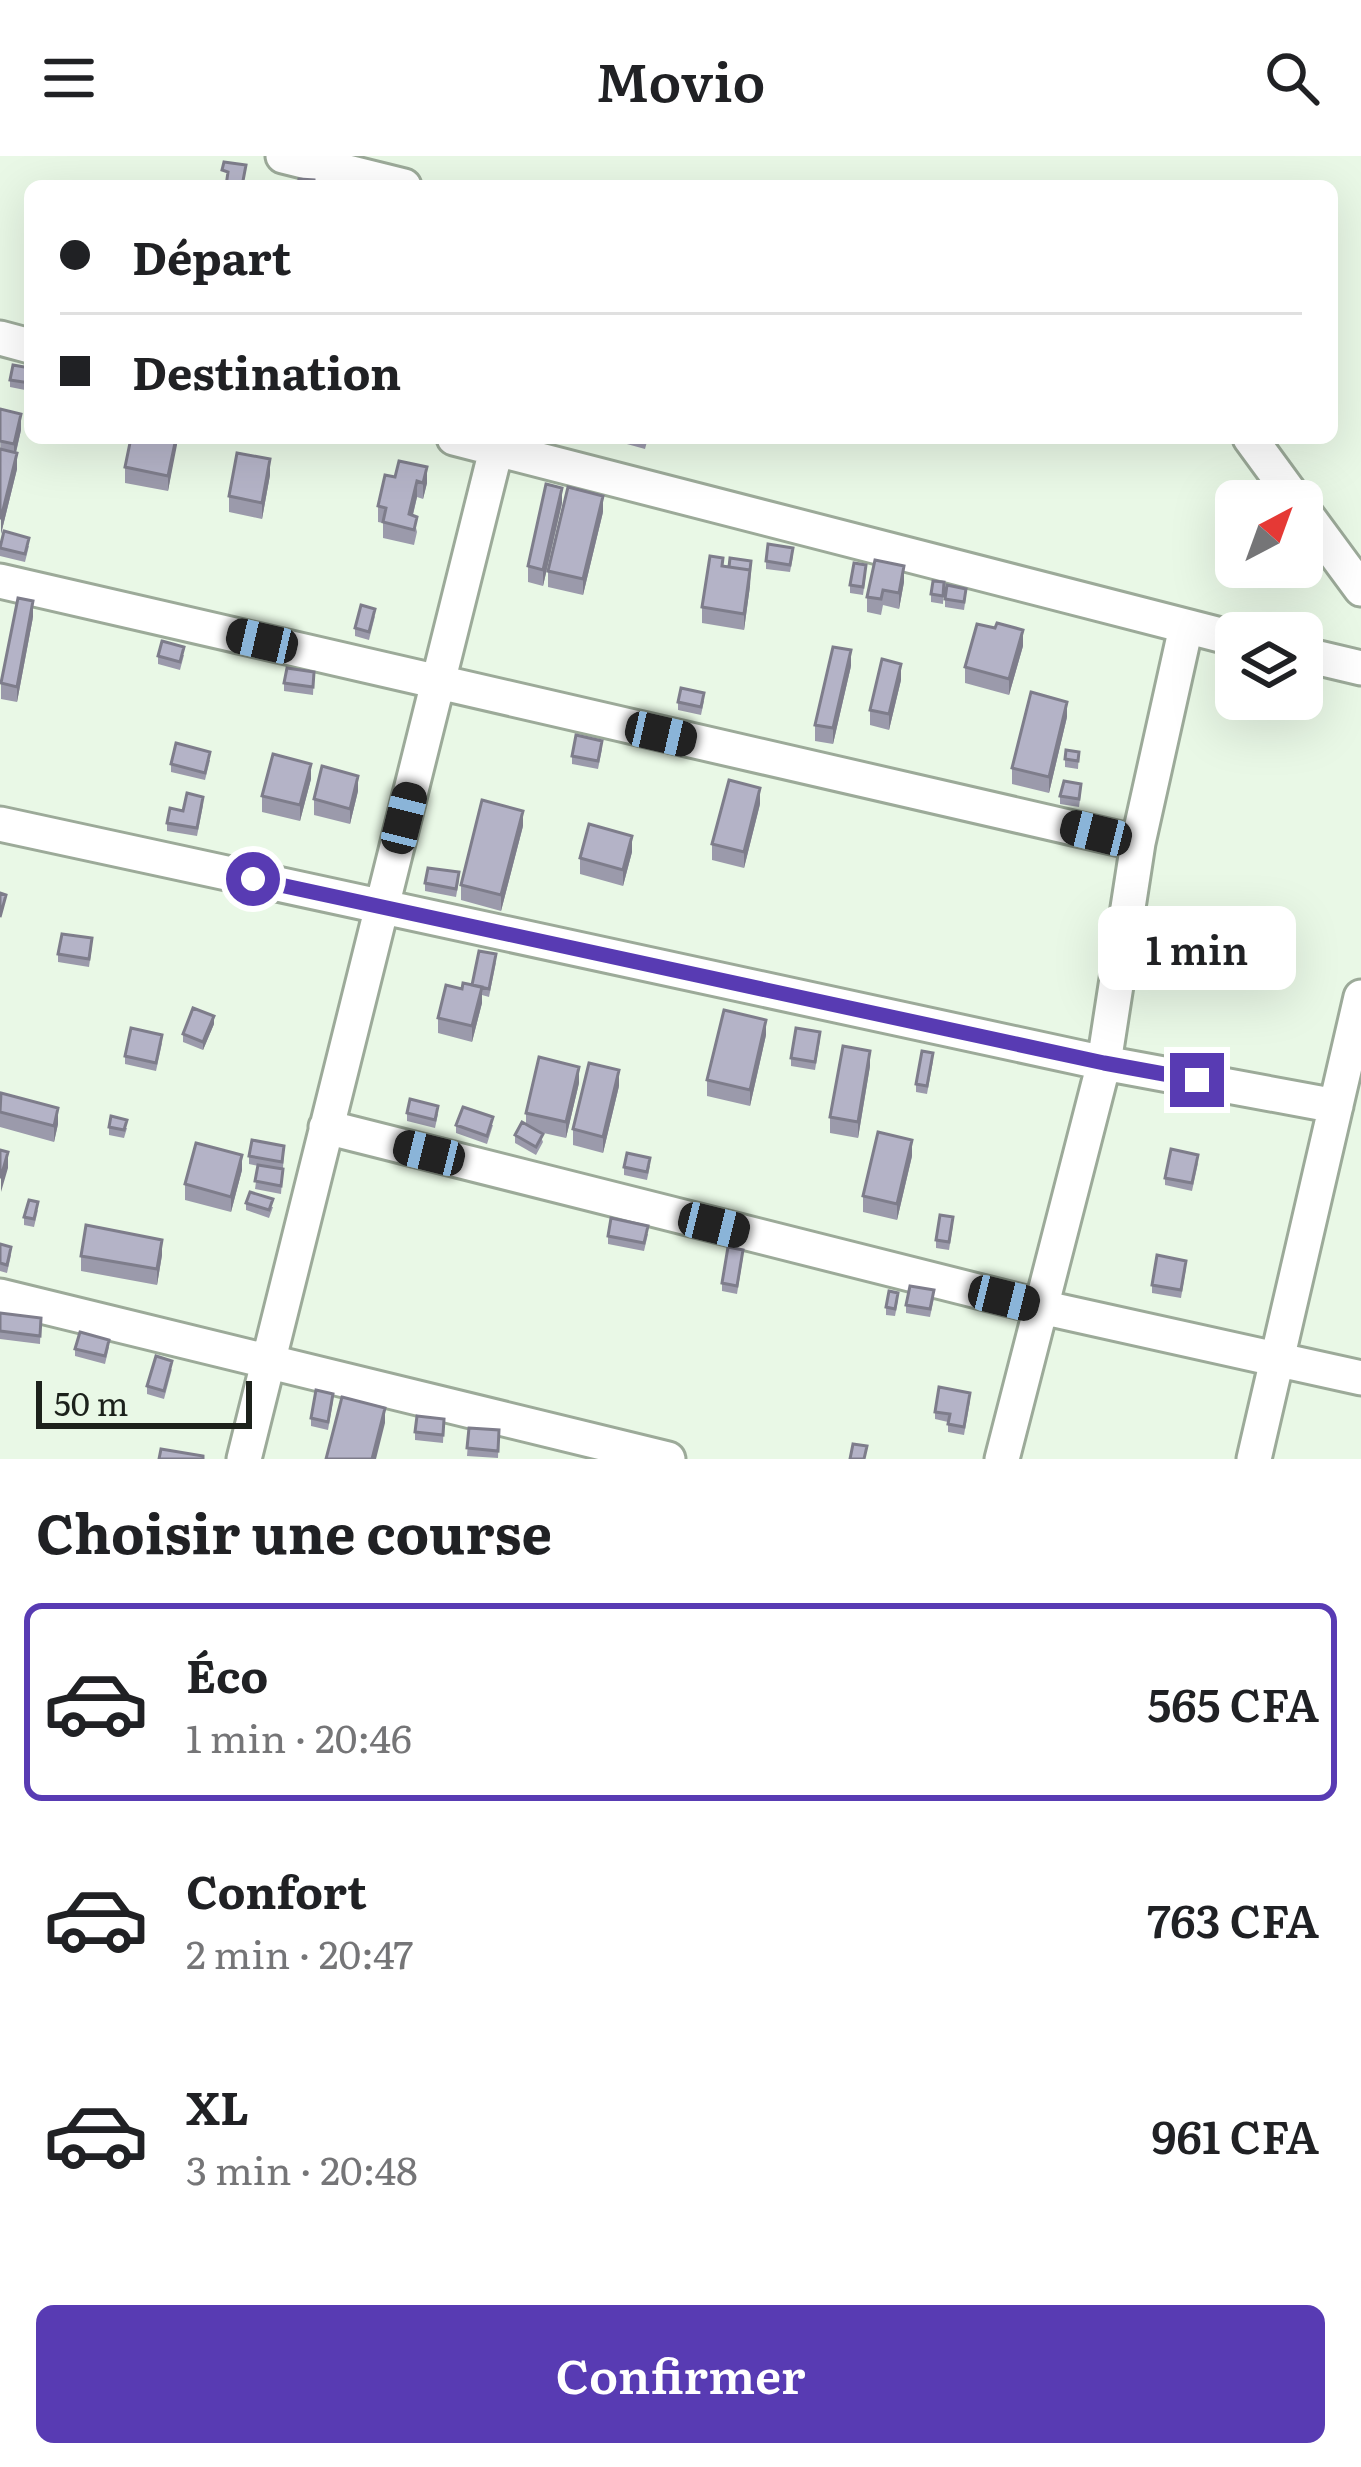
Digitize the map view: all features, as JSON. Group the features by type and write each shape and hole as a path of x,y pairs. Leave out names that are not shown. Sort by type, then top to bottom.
{"street":[{"path":"294,157 381,180"},
{"path":"244,1459 498,444"},
{"path":"502,444 1215,634"},
{"path":"1254,444 1281,480"},
{"path":"1323,537 1361,589"},
{"path":"0,581 1138,843"},
{"path":"1002,1459 1104,1063 1138,843 1186,627"},
{"path":"1323,659 1361,668"},
{"path":"0,824 1104,1063 1336,1106"},
{"path":"1254,1459 1361,997"},
{"path":"326,1126 1041,1307 1361,1378"},
{"path":"0,1296 668,1459"}],"building":[{"path":"224,162 246,165 243,180 227,180 228,172 222,170"},
{"path":"13,365 24,367 24,382 10,380"},
{"path":"0,409 21,414 14,444 0,441"},
{"path":"130,444 175,444 168,476 125,467"},
{"path":"0,449 17,453 1,518 0,518"},
{"path":"237,453 270,459 262,503 229,496"},
{"path":"399,461 427,467 423,483 417,481 409,514 417,517 414,530 383,522 386,508 378,506 385,475 395,477"},
{"path":"546,484 562,488 543,570 528,566"},
{"path":"568,487 603,496 583,579 548,571"},
{"path":"4,531 29,538 25,554 0,548"},
{"path":"768,544 793,548 790,565 766,561"},
{"path":"710,556 723,558 722,566 750,570 744,614 702,607"},
{"path":"730,558 751,561 750,570 729,567"},
{"path":"875,560 904,566 899,593 883,590 881,599 867,597"},
{"path":"854,563 866,565 863,587 850,585"},
{"path":"933,581 944,582 943,596 931,594"},
{"path":"947,585 966,589 964,602 945,599"},
{"path":"18,598 33,601 17,687 1,683"},
{"path":"361,605 375,609 369,632 355,628"},
{"path":"997,623 1023,630 1009,679 965,667 977,624 995,628"},
{"path":"162,641 184,647 180,662 158,656"},
{"path":"833,647 851,650 833,728 815,725"},
{"path":"882,659 901,664 889,714 870,710"},
{"path":"287,668 314,672 313,687 284,683"},
{"path":"681,688 704,693 701,707 678,702"},
{"path":"1031,692 1067,702 1049,777 1012,768"},
{"path":"576,735 602,741 598,761 572,756"},
{"path":"176,743 210,752 205,773 171,764"},
{"path":"1066,750 1079,752 1078,761 1065,759"},
{"path":"273,754 311,764 300,805 262,796"},
{"path":"322,766 358,776 350,809 314,799"},
{"path":"729,780 760,788 744,852 712,844"},
{"path":"1064,781 1081,784 1079,799 1060,796"},
{"path":"187,793 203,797 197,828 167,823 170,808 183,811"},
{"path":"482,800 523,811 501,895 461,885"},
{"path":"589,824 632,836 623,870 580,858"},
{"path":"428,868 459,872 456,889 425,883"},
{"path":"62,934 92,938 89,959 58,954"},
{"path":"479,951 496,954 489,989 472,985"},
{"path":"463,983 482,987 472,1026 438,1018 446,985 462,989"},
{"path":"193,1008 214,1016 203,1042 183,1034"},
{"path":"724,1010 766,1020 750,1090 707,1080"},
{"path":"131,1028 162,1035 156,1063 125,1056"},
{"path":"796,1028 820,1032 815,1062 791,1058"},
{"path":"843,1046 870,1051 858,1122 830,1117"},
{"path":"922,1051 933,1053 927,1086 916,1084"},
{"path":"539,1057 579,1067 566,1122 526,1113"},
{"path":"589,1063 619,1070 603,1137 573,1129"},
{"path":"1,1093 58,1108 54,1126 0,1112"},
{"path":"410,1099 438,1106 435,1120 407,1113"},
{"path":"463,1107 493,1117 487,1136 456,1125"},
{"path":"111,1116 127,1120 124,1130 109,1127"},
{"path":"522,1122 543,1134 536,1147 515,1135"},
{"path":"878,1132 912,1140 897,1204 863,1196"},
{"path":"252,1140 284,1146 282,1162 249,1156"},
{"path":"196,1143 242,1155 231,1197 185,1184"},
{"path":"1171,1149 1198,1155 1192,1183 1165,1178"},
{"path":"0,1150 8,1152 1,1177 0,1176"},
{"path":"627,1153 650,1158 647,1172 624,1167"},
{"path":"258,1165 283,1169 281,1186 255,1181"},
{"path":"250,1192 273,1199 269,1210 246,1203"},
{"path":"29,1200 38,1202 34,1219 24,1217"},
{"path":"940,1215 953,1217 949,1242 936,1240"},
{"path":"611,1218 648,1226 644,1243 608,1236"},
{"path":"86,1225 162,1240 157,1269 81,1256"},
{"path":"0,1244 11,1247 7,1265 0,1263"},
{"path":"728,1247 743,1250 737,1286 722,1283"},
{"path":"1157,1255 1186,1261 1181,1290 1152,1285"},
{"path":"910,1286 934,1290 930,1309 906,1305"},
{"path":"889,1291 898,1293 895,1309 886,1307"},
{"path":"0,1313 41,1318 40,1336 0,1331"},
{"path":"80,1332 109,1340 105,1356 75,1349"},
{"path":"156,1356 172,1361 164,1391 147,1386"},
{"path":"939,1387 970,1393 964,1427 948,1424 950,1414 935,1412"},
{"path":"316,1390 333,1394 328,1422 311,1418"},
{"path":"342,1397 385,1408 372,1459 326,1459"},
{"path":"417,1416 444,1419 443,1435 415,1432"},
{"path":"469,1428 499,1430 498,1451 467,1448"},
{"path":"853,1444 867,1446 864,1459 850,1459"},
{"path":"161,1449 203,1456 203,1459 159,1459"}],"route":[{"path":"253,879 1197,1080"}]}
